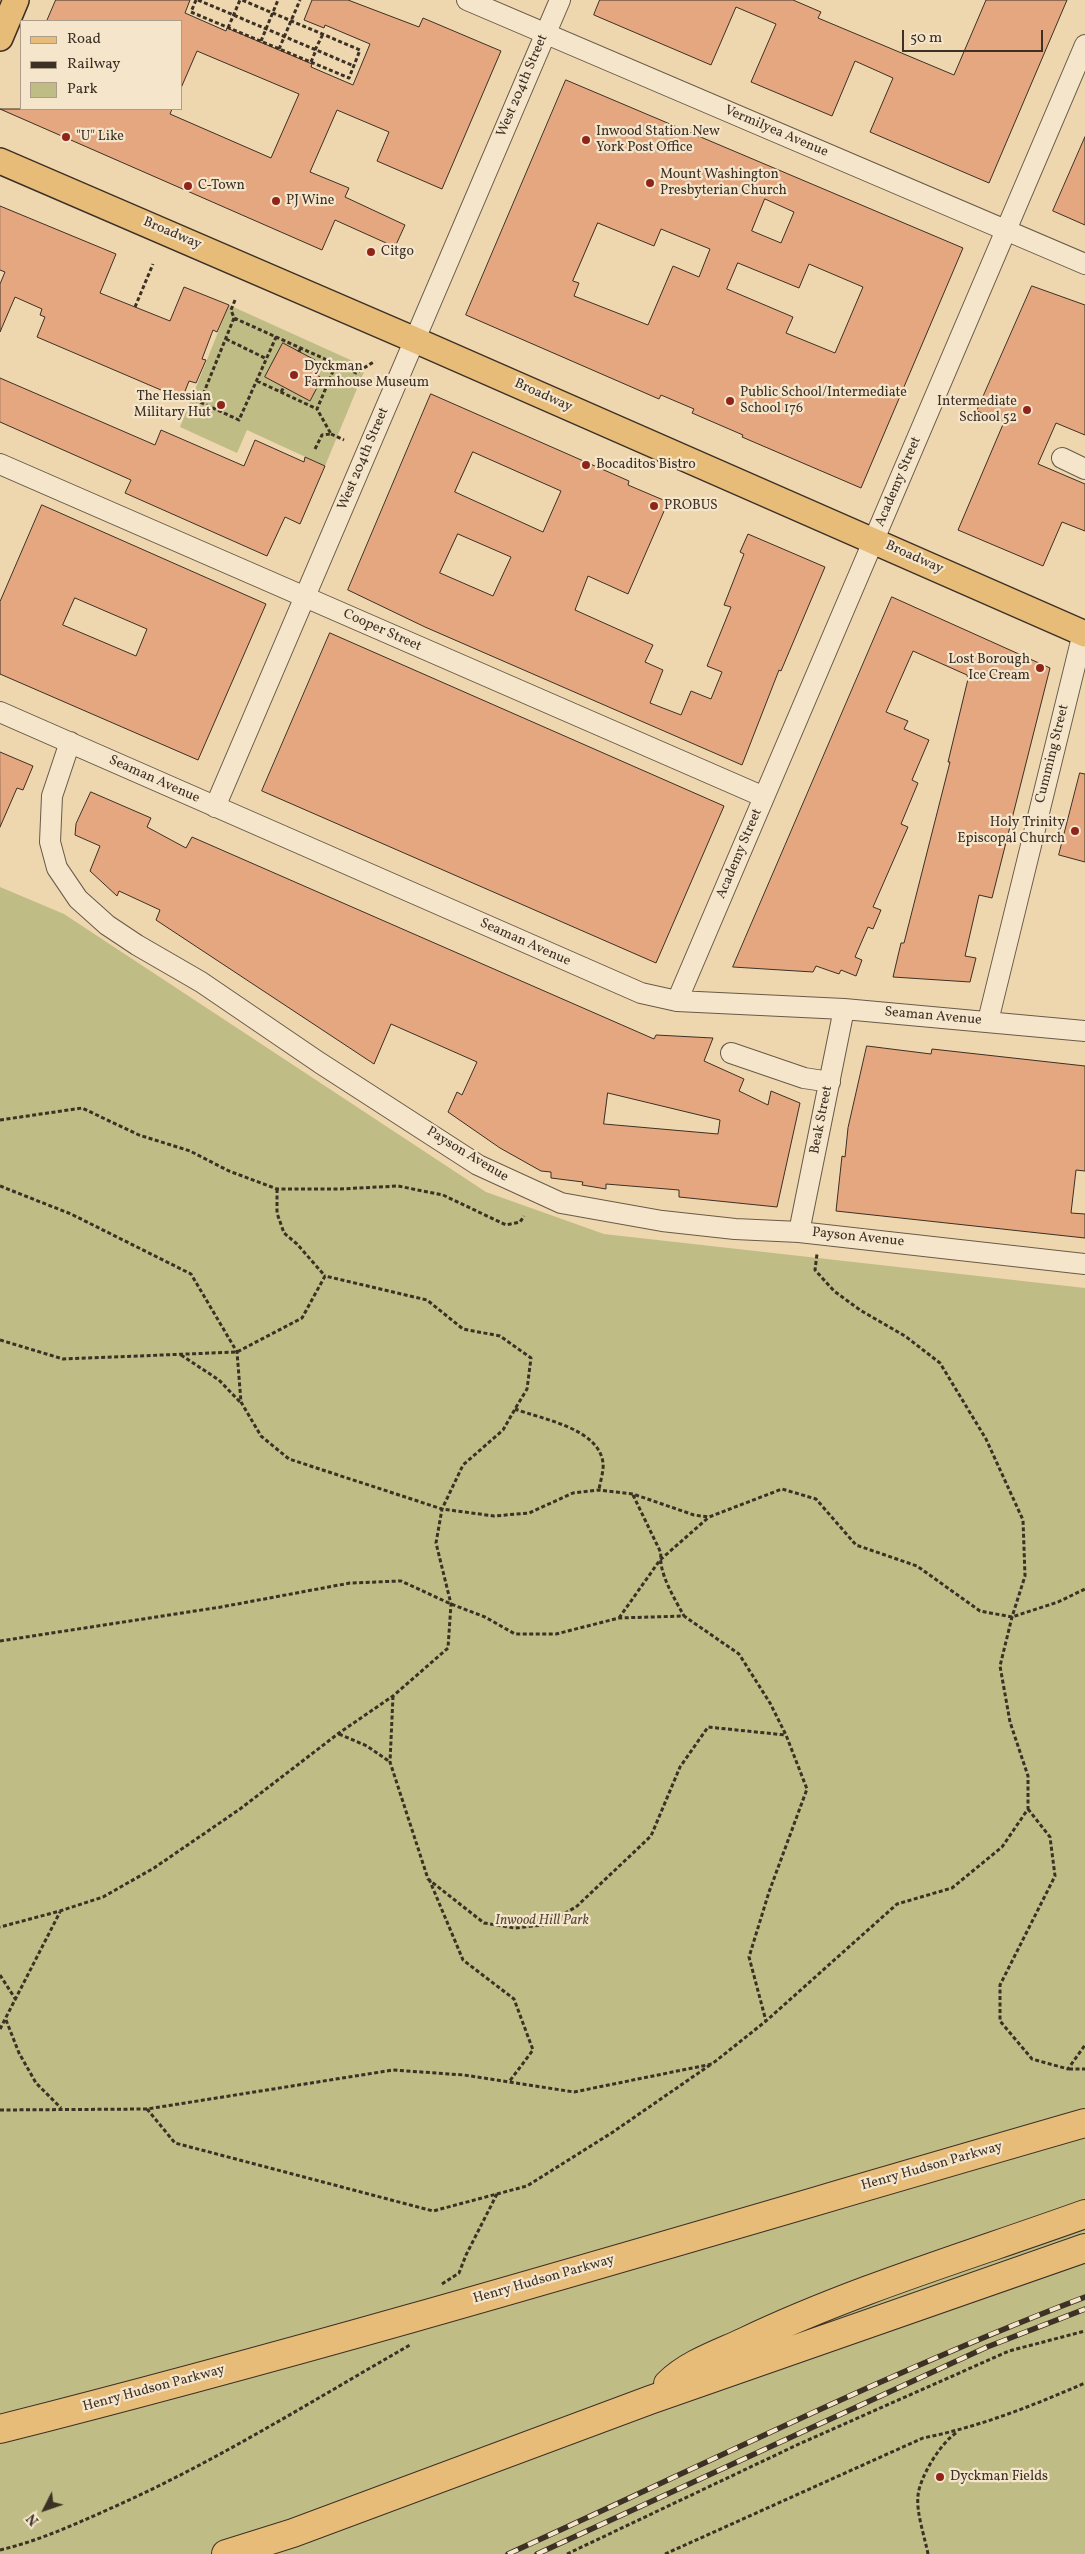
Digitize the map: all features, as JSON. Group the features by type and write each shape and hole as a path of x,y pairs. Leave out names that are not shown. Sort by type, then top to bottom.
{"highway":[{"name":"Henry Hudson Parkway","path":"0,2429 113,2401 503,2293 1085,2123"},
{"path":"650,2400 680,2372 770,2330 884,2286 1085,2214"},
{"path":"226,2554 293,2532 650,2400 1085,2248"}],"main road":[{"path":"0,38 16,0"},
{"name":"Broadway","path":"0,161 416,340 1084,633"}],"street":[{"name":"Vermilyea Avenue","path":"467,0 1085,264"},
{"name":"West 204th Street","path":"215,807 306,598 560,0"},
{"name":"Academy Street","path":"677,1001 1085,45"},
{"path":"1062,458 1085,469"},
{"name":"Cooper Street","path":"0,464 764,797"},
{"name":"Cumming Street","path":"988,1021 1084,633"},
{"name":"Seaman Avenue","path":"0,712 641,993 677,1001 844,1009 1085,1031"},
{"name":"Payson Avenue","path":"70,742 61,763 52,796 50,816 52,854 57,868 78,899 122,935 201,982 320,1063 471,1160 517,1185 561,1203 662,1221 735,1229 799,1232 1085,1264"},
{"name":"Beak Street","path":"799,1232 844,1009"},
{"path":"731,1053 804,1078 830,1082"}],"path":[{"path":"228,28 234,15 241,0 360,50 354,66 349,78 228,28 191,12 197,0 234,15 354,66"},
{"path":"261,41 278,0"},
{"path":"279,49 300,0"},
{"path":"311,62 323,34"},
{"path":"136,308 153,264"},
{"path":"235,300 231,310 234,318 200,402 239,420 277,335"},
{"path":"234,318 277,335 356,373 375,361"},
{"path":"226,339 267,359"},
{"path":"299,352 301,346"},
{"path":"317,409 336,364"},
{"path":"257,381 317,409 331,434"},
{"path":"281,392 284,387"},
{"path":"315,449 322,435 331,434 344,440"},
{"path":"0,1120 82,1108 139,1135 190,1152 229,1171 277,1189 340,1189 398,1186 443,1195 506,1225 520,1222 524,1216"},
{"path":"0,1186 71,1214 191,1274 237,1352 241,1402"},
{"path":"0,1927 60,1911 103,1896 154,1868 240,1809 339,1733 393,1696 448,1648 451,1604 436,1543 442,1509 463,1465 503,1430 527,1389 531,1358 500,1336 463,1329 427,1300 325,1276 297,1244 284,1233 277,1213 277,1189"},
{"path":"147,2109 175,2143 433,2211 527,2186 613,2132 712,2064 766,2021 897,1904 952,1888 1002,1847 1028,1809 1028,1776 1010,1722 1000,1666 1012,1616 1025,1576 1023,1520 986,1439 940,1363 905,1336 860,1310 834,1291 816,1270 817,1254"},
{"path":"0,1340 63,1359 237,1352 302,1318 325,1276"},
{"path":"179,1354 219,1380 241,1402 261,1436 288,1459 442,1509 494,1516 529,1512 573,1493 599,1490 633,1494 694,1515 709,1517"},
{"path":"515,1409 540,1419 550,1418 571,1428 595,1446 604,1463 599,1490"},
{"path":"619,1618 660,1560 709,1517 782,1489 816,1499 856,1545 917,1566 980,1611 1012,1616 1058,1602 1085,1589"},
{"path":"633,1494 661,1553 660,1560 672,1595 684,1616 738,1654 770,1703 786,1735 807,1789 769,1892 749,1958 766,2021"},
{"path":"0,1641 194,1612 350,1583 401,1581 485,1617 515,1634 556,1634 619,1618 684,1616"},
{"path":"393,1696 390,1762 428,1879 462,1960 514,1999 533,2050 509,2082"},
{"path":"428,1879 484,1923 515,1928 543,1925 576,1907 651,1836 680,1767 708,1727 786,1735"},
{"path":"339,1733 367,1746 390,1762"},
{"path":"1028,1809 1050,1837 1056,1876 1000,1985 1000,2021 1032,2059 1068,2068 1085,2069"},
{"path":"0,2030 60,1911"},
{"path":"0,1975 16,2000"},
{"path":"6,2020 19,2053 36,2083 62,2109"},
{"path":"1068,2068 1085,2045"},
{"path":"0,2110 147,2109 393,2070 464,2075 574,2092 712,2064"},
{"path":"438,2287 459,2273 466,2255 498,2194"},
{"path":"567,2554 799,2444 1009,2351 1085,2331"},
{"path":"0,2550 33,2542 162,2486 221,2455 410,2345"},
{"path":"665,2554 923,2438 962,2430 1040,2402 1085,2382"},
{"path":"928,2554 918,2497 925,2474 949,2437 962,2430"}],"green space":[{"path":"229,305 366,367 325,466 247,430 237,453 180,427"},
{"name":"Inwood Hill Park","path":"0,887 64,914 486,1192 604,1234 1085,1288 1085,2554 0,2554"}],"building":[{"path":"56,0 190,0 185,13 226,31 227,28 312,64 311,67 353,85 370,44 325,25 324,28 304,20 312,0 348,0 419,27 423,18 501,51 442,189 377,161 389,132 337,110 310,172 349,188 345,197 405,225 395,247 335,220 322,250 0,109 172,110 170,114 271,158 299,94 197,51 182,86 182,20 47,20"},
{"path":"600,0 793,0 821,12 818,18 954,75 986,0 1067,0 989,183 870,132 893,78 855,61 832,116 751,82 776,24 736,7 711,65 594,15"},
{"path":"566,80 963,248 861,488 742,437 743,435 692,413 694,409 661,395 659,399 466,315","holes":["765,199 794,212 781,243 752,231","598,223 654,246 661,229 710,249 699,277 673,266 648,325 574,296 579,283 573,281","738,263 799,288 809,264 863,287 835,353 786,333 793,317 727,289"]},
{"path":"1085,137 1085,225 1053,211"},
{"path":"0,206 116,254 100,293 170,321 184,287 229,305 217,332 213,330 202,359 206,360 196,383 189,381 182,399 37,337 45,317 40,315 42,309 15,297 0,332 0,284 5,272 0,270"},
{"name":"Intermediate School 52","path":"1032,286 1085,305 1085,435 1056,423 1038,464 1085,484 1085,531 1062,522 1043,566 958,530 1004,422 977,411"},
{"path":"283,343 315,360 312,366 318,369 315,374 322,378 310,401 265,377"},
{"path":"0,378 155,445 161,430 244,466 255,440 304,462 305,457 325,466 300,524 285,517 267,556 125,493 131,480 0,422"},
{"path":"431,394 629,481 628,485 668,502 628,594 588,576 575,610 653,645 645,662 663,670 650,703 681,715 691,691 711,699 722,672 707,666 731,607 724,605 744,554 740,552 748,534 825,567 781,671 779,670 742,765 425,627 348,590","holes":["473,452 561,491 543,532 455,492","458,534 511,557 493,596 440,573"]},
{"path":"42,505 266,604 198,760 0,674 0,602","holes":["75,598 147,629 136,656 63,625"]},
{"path":"892,597 1050,668 992,898 979,895 965,956 976,958 970,982 893,977 901,943 904,943 950,762 948,762 968,679 967,675 913,651 886,712 908,721 904,729 929,740 912,780 918,783 901,824 908,827 873,907 881,910 873,929 868,927 855,957 862,960 856,976 841,970 839,974 816,966 813,972 733,967"},
{"path":"330,633 724,806 656,963 262,791"},
{"path":"0,752 33,766 23,790 17,788 0,827"},
{"name":"Holy Trinity Episcopal Church","path":"1080,773 1085,774 1085,862 1059,855"},
{"path":"91,792 151,818 147,827 186,848 192,837 654,1039 656,1035 713,1038 704,1061 744,1079 739,1091 768,1105 771,1091 800,1103 777,1207 679,1197 679,1190 606,1184 606,1189 582,1185 583,1182 551,1178 551,1172 541,1171 500,1148 448,1112 457,1092 462,1095 477,1062 391,1024 374,1064 156,920 160,910 119,891 117,896 90,871 100,846 75,835 76,824","holes":["608,1093 720,1120 718,1134 604,1124"]},
{"path":"867,1046 931,1054 932,1049 1085,1066 1085,1171 1076,1170 1071,1213 1085,1214 1085,1238 836,1211 842,1156 845,1157 848,1128"}],"railway":[{"path":"508,2554 866,2388 1085,2297"},
{"path":"537,2554 987,2347 1085,2309"}],"place":[{"name":"\"U\" Like","path":"66,137"},
{"name":"Inwood Station New York Post Office","path":"586,140"},
{"name":"Mount Washington Presbyterian Church","path":"650,183"},
{"name":"C-Town","path":"188,186"},
{"name":"PJ Wine","path":"276,201"},
{"name":"Citgo","path":"371,252"},
{"name":"Dyckman Farmhouse Museum","path":"294,375"},
{"name":"Public School/Intermediate School 176","path":"730,401"},
{"name":"The Hessian Military Hut","path":"221,405"},
{"name":"Intermediate School 52","path":"1027,410"},
{"name":"Bocaditos Bistro","path":"586,465"},
{"name":"PROBUS","path":"654,506"},
{"name":"Lost Borough Ice Cream","path":"1040,668"},
{"name":"Holy Trinity Episcopal Church","path":"1075,831"},
{"name":"Dyckman Fields","path":"940,2477"}]}
